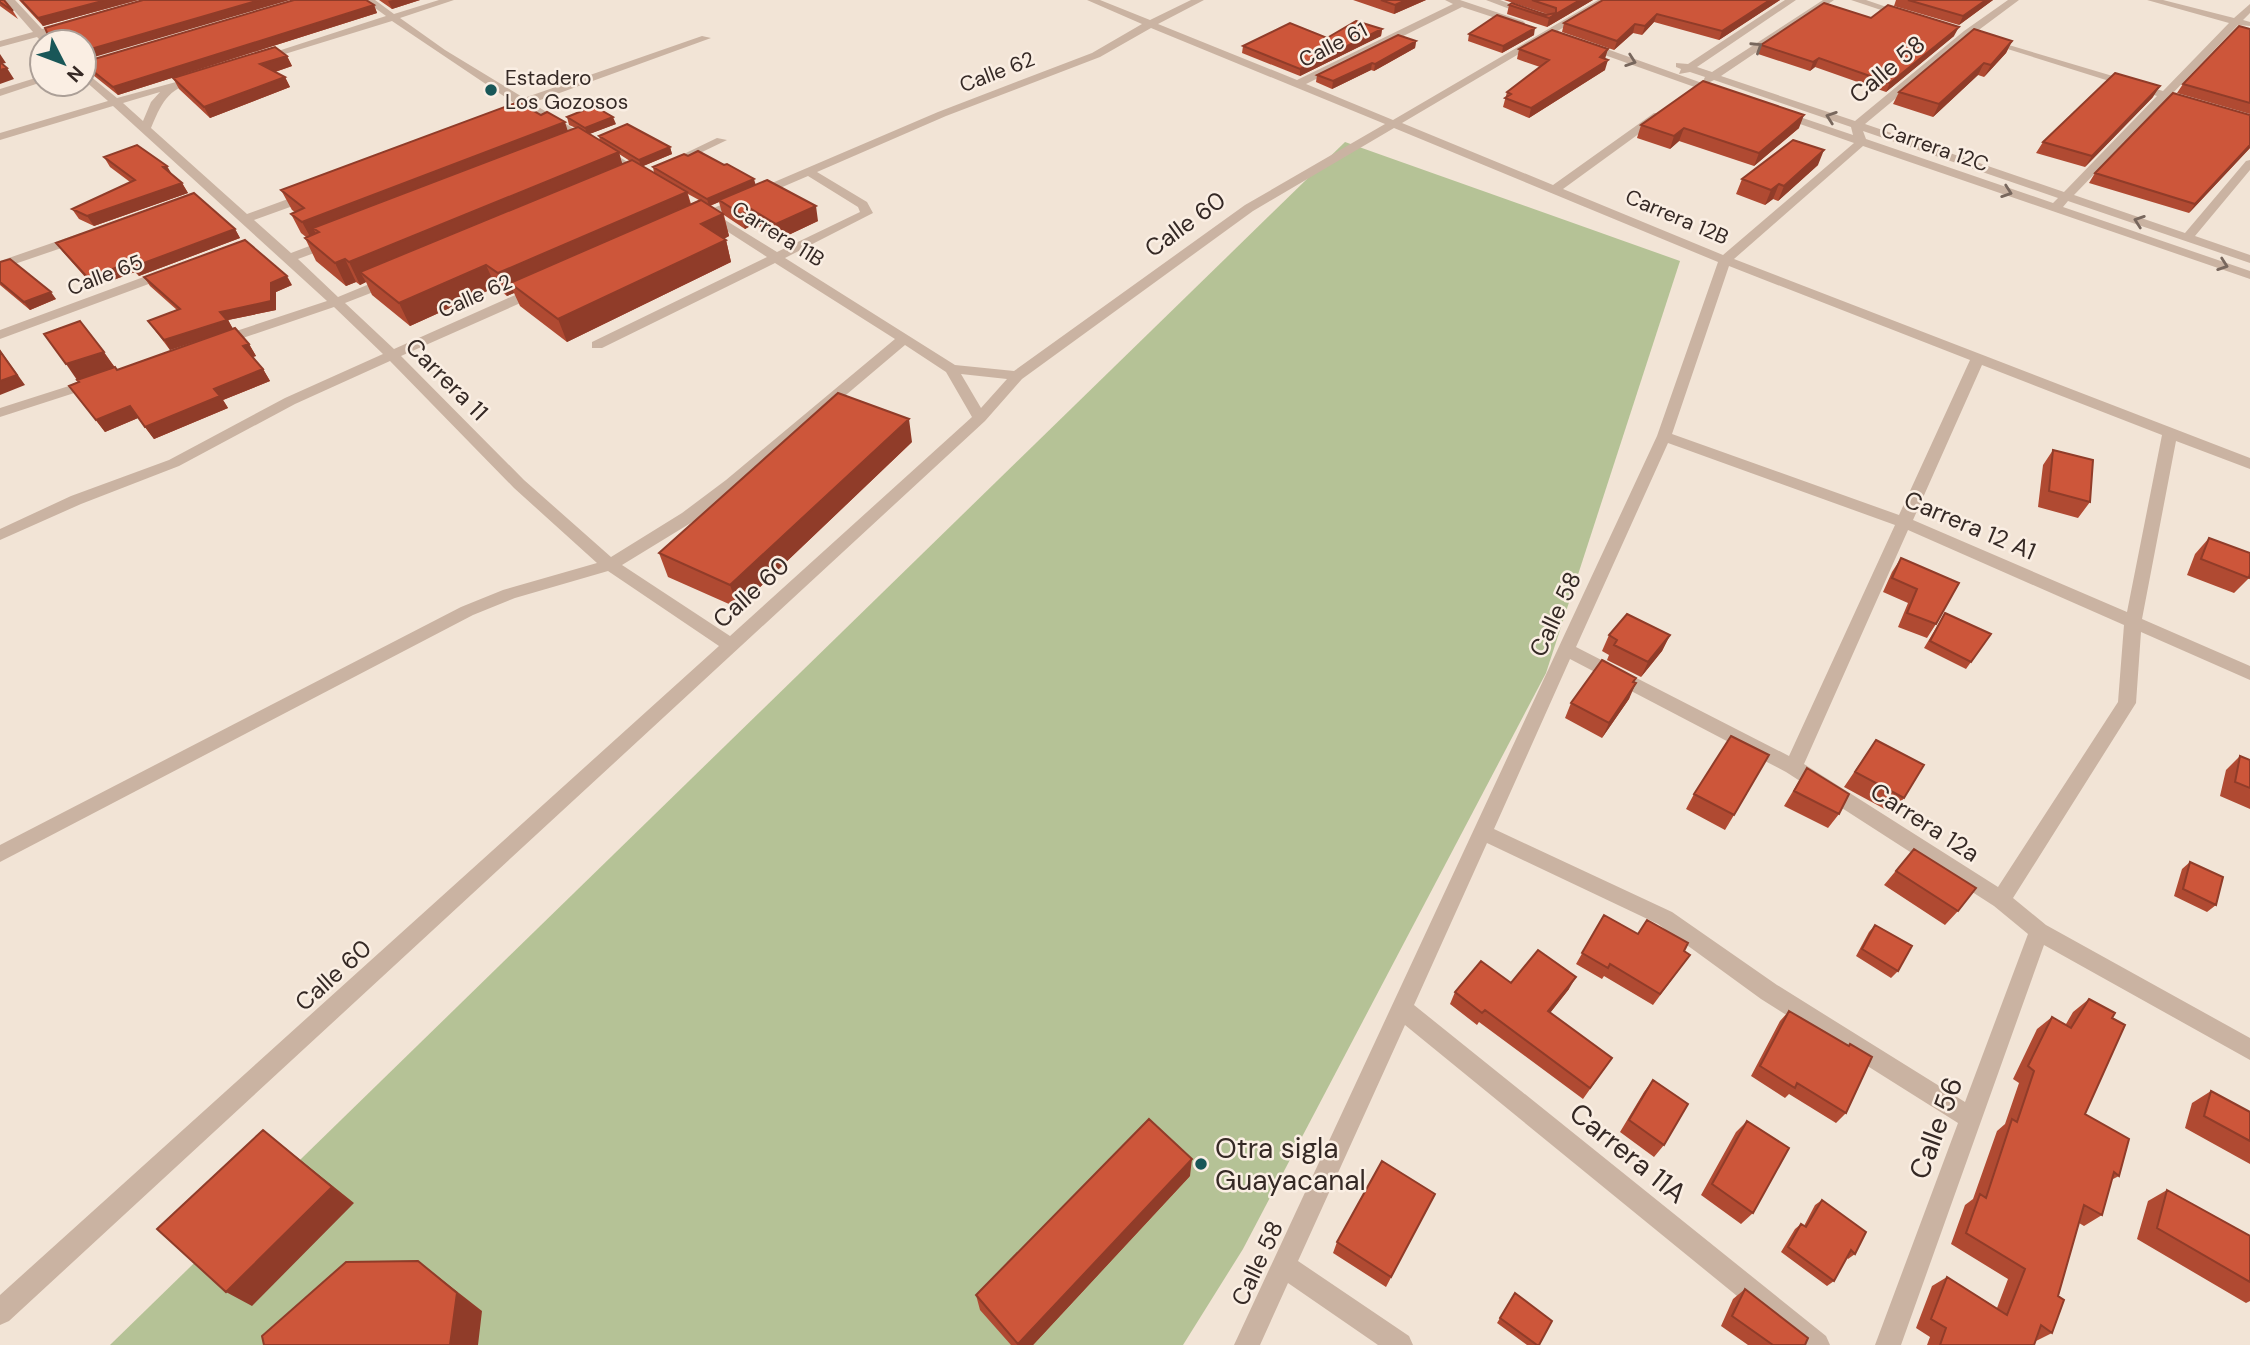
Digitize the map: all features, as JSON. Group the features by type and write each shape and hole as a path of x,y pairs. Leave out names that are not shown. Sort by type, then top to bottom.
{"street":[{"path":"10,0 35,28"},
{"path":"369,0 520,109 533,111 593,139 648,179"},
{"path":"252,61 449,0"},
{"name":"Carrera 12B","path":"1092,0 1725,260 2250,464"},
{"name":"Calle 62","path":"682,225 702,211 1096,55 1199,0"},
{"path":"1491,0 1677,77 1737,98"},
{"name":"Calle 60","path":"0,1312 980,418 1017,376 1249,208 1560,29 1605,0"},
{"path":"1677,77 1791,0"},
{"path":"1689,93 1829,0"},
{"path":"1856,0 1918,19"},
{"name":"Calle 58","path":"1247,1345 1664,436 1725,260 1859,134 1962,31 2014,0"},
{"path":"2152,0 2250,24"},
{"path":"1455,2 1560,29"},
{"name":"Calle 61","path":"1298,84 1455,2"},
{"path":"2054,208 2250,8"},
{"path":"57,28 79,22"},
{"path":"1962,31 2202,106"},
{"name":"Carrera 12C","path":"1588,33 1713,76 2054,208 2250,275"},
{"path":"0,44 28,36"},
{"path":"520,109 706,37"},
{"path":"0,137 213,72"},
{"path":"0,93 28,84"},
{"path":"146,128 156,102 175,84"},
{"name":"Carrera 11","path":"98,87 146,128 210,193 246,219 257,238 289,258 391,355 519,484 610,565 730,645"},
{"path":"1556,189 1667,109"},
{"name":"Carrera 12C","path":"1774,111 2066,197 2250,259"},
{"path":"574,147 593,139"},
{"path":"629,181 648,179 721,140"},
{"path":"2188,238 2250,163"},
{"path":"597,345 867,213 863,205 808,171"},
{"path":"246,219 324,190"},
{"name":"Carrera 11B","path":"702,211 951,369 980,418"},
{"path":"0,265 89,234"},
{"path":"289,258 341,238"},
{"name":"Calle 65","path":"0,335 175,269"},
{"path":"204,346 336,302 400,276"},
{"name":"Calle 62","path":"0,535 76,500 174,463 290,401 556,282"},
{"path":"0,854 467,611 509,594 610,565 688,517 905,339"},
{"path":"1793,767 1979,358"},
{"name":"Carrera 11B","path":"951,369 1017,376"},
{"path":"0,413 111,377"},
{"path":"2001,901 2127,703 2133,624 2170,433"},
{"name":"Carrera 12 A1","path":"1664,436 1906,523 2250,673"},
{"name":"Carrera 12a","path":"1565,649 1793,767 2001,901 2039,931 2250,1050"},
{"path":"1482,832 1665,918 1769,992 1971,1118"},
{"name":"Calle 56","path":"1888,1345 2039,931"},
{"name":"Carrera 11A","path":"1401,1008 1817,1345"},
{"path":"1283,1265 1400,1345"}],"green space":[{"path":"1345,142 1680,261 1546,673 1243,1249 1183,1345 110,1345"}],"building":[{"path":"4,0 13,11 0,2"},
{"path":"21,0 106,0 38,18"},
{"path":"143,0 260,0 98,47 98,28 45,28"},
{"path":"294,0 366,0 374,5 113,87 98,75 98,58"},
{"path":"1381,0 1406,0 1395,5"},
{"path":"1532,0 1580,0 1549,18 1509,5 1512,3 1546,15 1556,13 1556,8"},
{"path":"1603,0 1770,0 1722,31 1657,14 1645,26 1635,24 1617,41 1564,23"},
{"path":"1908,0 1986,0 1963,16"},
{"path":"1824,3 1871,18 1888,5 1959,27 1890,83 1819,58 1813,62 1761,45"},
{"path":"1497,15 1535,28 1503,46 1469,34"},
{"path":"1356,21 1382,29 1300,69 1243,46 1290,23 1327,38"},
{"path":"2239,26 2250,29 2250,103 2183,84"},
{"path":"1974,29 2012,41 1991,65 1984,63 1939,104 1899,92"},
{"path":"1552,30 1608,49 1600,57 1608,60 1531,108 1505,98 1511,94 1507,92 1549,60 1519,49"},
{"path":"1398,35 1416,41 1375,64 1333,81 1317,75"},
{"path":"275,47 287,56 260,64 285,77 204,107 173,78"},
{"path":"2115,73 2160,86 2092,156 2043,142"},
{"path":"1703,81 1804,115 1759,153 1684,128 1674,136 1641,125"},
{"path":"2173,93 2250,115 2250,145 2195,204 2095,173"},
{"path":"518,102 541,115 547,112 565,122 302,222 291,214 304,208 281,190"},
{"path":"594,106 613,117 585,128 567,117"},
{"path":"627,124 670,147 639,160 599,136"},
{"path":"578,127 619,152 349,262 345,259 335,263 305,238 319,232 313,228"},
{"path":"1793,140 1824,150 1784,186 1779,184 1771,190 1742,179"},
{"path":"137,145 167,166 163,167 182,183 87,216 72,209 135,180 104,157"},
{"path":"698,151 754,179 707,199 653,167"},
{"path":"632,160 687,192 498,273 486,265 399,303 360,272"},
{"path":"767,180 816,206 776,224 751,209 741,214 719,200"},
{"path":"194,193 235,229 133,267 129,263 88,278 56,243"},
{"path":"701,200 723,214 701,224 726,240 558,319 510,283"},
{"path":"245,240 287,276 271,283 271,301 220,312 227,320 164,340 148,321 180,309 144,277"},
{"path":"10,259 51,292 24,302 0,282 0,262"},
{"path":"80,321 104,352 66,364 44,334"},
{"path":"235,328 249,344 243,346 263,369 214,389 220,396 145,427 130,406 96,420 69,386 79,382 77,380 115,367 117,370"},
{"path":"0,351 17,375 0,381"},
{"path":"838,393 909,419 730,585 659,553"},
{"path":"2053,450 2093,460 2090,502 2049,491"},
{"path":"2209,538 2250,553 2249,578 2201,559"},
{"path":"1901,558 1959,583 1936,624 1907,613 1917,589 1892,578"},
{"path":"1945,613 1991,634 1971,662 1930,641"},
{"path":"1627,614 1670,635 1648,662 1614,645 1617,640 1609,635"},
{"path":"1602,660 1636,678 1633,682 1636,683 1609,723 1571,703"},
{"path":"1731,736 1769,755 1734,815 1694,794"},
{"path":"1876,740 1924,765 1904,798 1855,772"},
{"path":"2240,756 2250,760 2250,788 2235,782"},
{"path":"1807,768 1849,794 1839,814 1794,791"},
{"path":"1914,849 1976,888 1958,911 1896,871"},
{"path":"2190,862 2223,877 2216,905 2183,889"},
{"path":"1604,915 1638,934 1647,920 1688,943 1684,951 1690,955 1660,994 1610,964 1608,968 1582,953"},
{"path":"1875,925 1912,946 1898,971 1862,949"},
{"path":"1538,950 1576,977 1548,1011 1612,1058 1590,1088 1485,1010 1482,1013 1455,992 1481,961 1511,983"},
{"path":"2089,999 2115,1013 2112,1018 2125,1025 2085,1114 2129,1139 2119,1176 2114,1172 2102,1215 2084,1205 2058,1296 2064,1300 2052,1333 2041,1325 2034,1345 1940,1345 1946,1328 1931,1319 1947,1277 2007,1315 2025,1269 1966,1233 1980,1194 1986,1198 2012,1119 2017,1122 2034,1071 2028,1066 2052,1017 2071,1028"},
{"path":"1789,1011 1872,1057 1846,1113 1797,1083 1795,1088 1760,1066"},
{"path":"1653,1080 1688,1104 1664,1145 1629,1120"},
{"path":"2211,1091 2250,1112 2250,1141 2204,1116"},
{"path":"1149,1119 1192,1159 1018,1344 976,1295"},
{"path":"1747,1121 1789,1148 1753,1213 1712,1184"},
{"path":"263,1130 332,1187 226,1292 157,1229"},
{"path":"1382,1161 1435,1194 1391,1277 1337,1242"},
{"path":"2167,1190 2250,1236 2250,1282 2157,1228"},
{"path":"1822,1200 1866,1232 1855,1254 1851,1250 1834,1281 1788,1247 1801,1224 1806,1227"},
{"path":"418,1261 457,1293 450,1345 264,1345 262,1336 346,1262"},
{"path":"1745,1289 1808,1338 1805,1345 1773,1345 1732,1316"},
{"path":"1515,1293 1552,1321 1539,1345 1500,1318"}],"place":[{"name":"Estadero Los Gozosos","path":"491,90"},
{"name":"Otra sigla Guayacanal","path":"1201,1164"}]}
